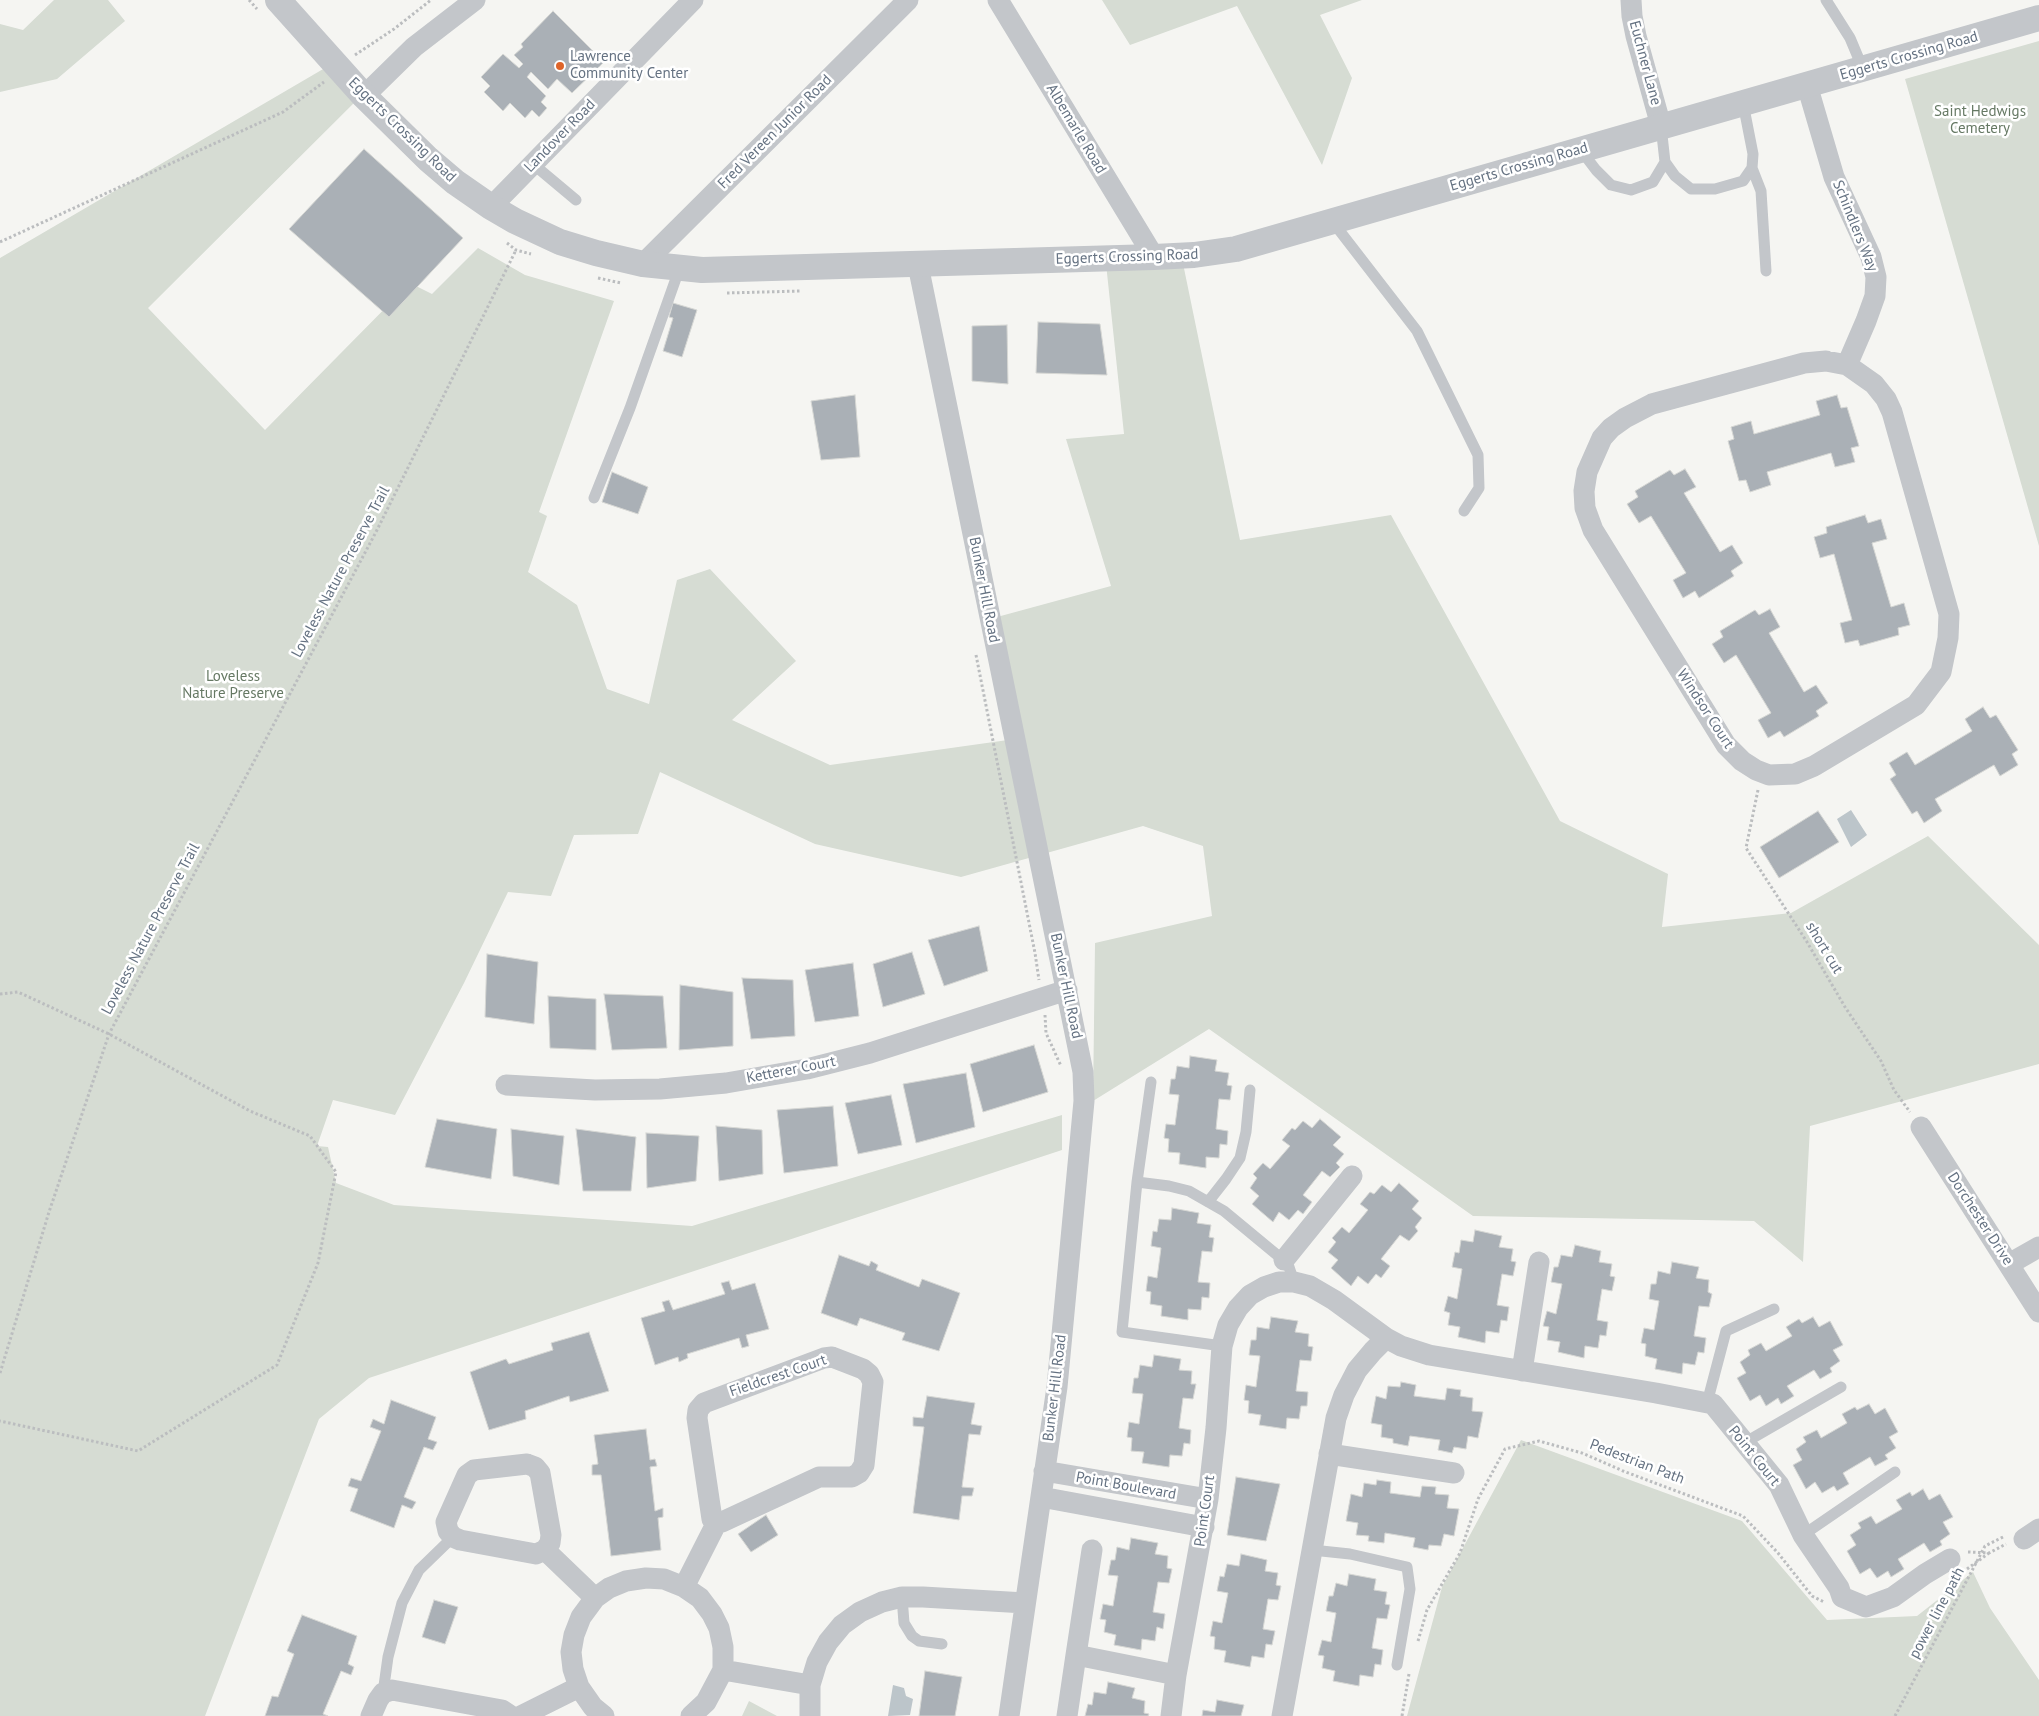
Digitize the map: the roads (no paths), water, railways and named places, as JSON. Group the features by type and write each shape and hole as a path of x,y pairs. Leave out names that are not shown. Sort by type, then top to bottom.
{"street":[{"name":"Eggerts Crossing Road","path":"278,0 364,96 428,159 455,182 491,207 515,221 560,242 596,253 643,264 702,270 1154,257 1236,250 1580,149 2039,18"},
{"path":"364,96 414,47 475,0"},
{"name":"Landover Road","path":"491,207 693,0"},
{"name":"Fred Vereen Junior Road","path":"643,264 908,0"},
{"name":"Albemarle Road","path":"998,0 1154,257"},
{"name":"Euchner Lane","path":"1631,0 1636,36 1661,126"},
{"name":"Schindlers Way","path":"1806,85 1834,177 1871,257 1876,277 1875,296 1847,365"},
{"name":"Bunker Hill Road","path":"918,265 1083,1072 1084,1101 1056,1387 1009,1716"},
{"name":"Windsor Court","path":"1826,361 1847,365 1874,384 1892,412 1949,614 1946,656 1941,672 1916,706 1814,766 1795,774 1769,774 1742,761 1726,746 1593,530 1585,508 1586,472 1602,438 1611,428 1625,418 1652,404 1804,363 1826,361"},
{"name":"Ketterer Court","path":"506,1085 595,1090 660,1089 744,1080 807,1069 870,1053 1066,990"},
{"name":"Dorchester Drive","path":"1921,1127 2039,1312"},
{"path":"1284,1260 1352,1176"},
{"path":"2009,1264 2039,1247"},
{"path":"1522,1371 1539,1262"},
{"name":"Point Court","path":"1171,1716 1176,1675 1208,1499 1222,1346 1228,1325 1238,1308 1250,1295 1264,1287 1279,1282 1294,1282 1310,1286 1334,1300 1386,1338 1401,1346 1429,1355 1713,1404 1779,1485 1802,1535 1839,1588 1842,1597 1866,1607 1893,1597 1925,1574 1958,1565"},
{"path":"1282,1716 1336,1418 1344,1395 1358,1370 1386,1338"},
{"name":"Fieldcrest Court","path":"832,1357 863,1369 870,1374 873,1382 864,1465 859,1473 852,1476 819,1477 722,1522 716,1522 712,1519 697,1418 698,1410 704,1403 824,1358 832,1357"},
{"path":"1329,1454 1454,1473"},
{"path":"527,1464 535,1467 540,1473 551,1535 550,1543 545,1550 536,1554 460,1540 453,1537 448,1531 446,1522 466,1475 474,1470 527,1464"},
{"name":"Point Boulevard","path":"1044,1472 1208,1499"},
{"name":"Point Boulevard","path":"1041,1497 1204,1527"},
{"path":"684,1587 716,1522"},
{"path":"545,1550 595,1598"},
{"path":"1067,1716 1092,1550"},
{"path":"604,1716 593,1707 579,1687 573,1669 574,1635 580,1617 595,1598 609,1588 626,1580 646,1578 664,1579 684,1587 700,1598 716,1621 723,1646 723,1670 706,1702 691,1716"},
{"path":"810,1716 810,1685 820,1655 842,1625 860,1612 882,1602 902,1597 1025,1603"},
{"path":"1076,1655 1176,1675"},
{"path":"723,1670 810,1685"},
{"path":"521,1716 579,1687"},
{"path":"371,1716 383,1693 392,1690 502,1710 512,1716"}],"lane":[{"path":"1826,0 1850,38 1863,69"},
{"path":"1743,103 1753,154 1752,168 1761,191 1766,271"},
{"path":"1661,126 1665,162 1675,176 1691,189 1715,189 1743,181 1752,168"},
{"path":"1580,149 1596,170 1611,185 1631,190 1653,182 1665,162"},
{"path":"533,164 576,200"},
{"path":"1332,221 1417,331 1478,455 1479,488 1464,511"},
{"path":"594,498 645,368 680,267"},
{"path":"1151,1082 1137,1182 1122,1332 1222,1346"},
{"path":"1208,1202 1240,1158 1246,1132 1250,1090"},
{"path":"1137,1182 1169,1186 1189,1191 1224,1210 1288,1264 1294,1282"},
{"path":"1707,1403 1726,1331 1774,1309"},
{"path":"1744,1443 1841,1387"},
{"path":"1802,1535 1895,1472"},
{"path":"383,1693 388,1657 402,1603 419,1570 453,1537"},
{"path":"1312,1550 1350,1554 1407,1567 1410,1589 1398,1665"},
{"path":"902,1597 904,1623 912,1636 919,1641 942,1644"}],"place":[{"name":"Lawrence Community Center","path":"560,66"}],"park label":[{"name":"Saint Hedwigs Cemetery","path":"1980,120"},
{"name":"Loveless Nature Preserve","path":"233,686"}]}
